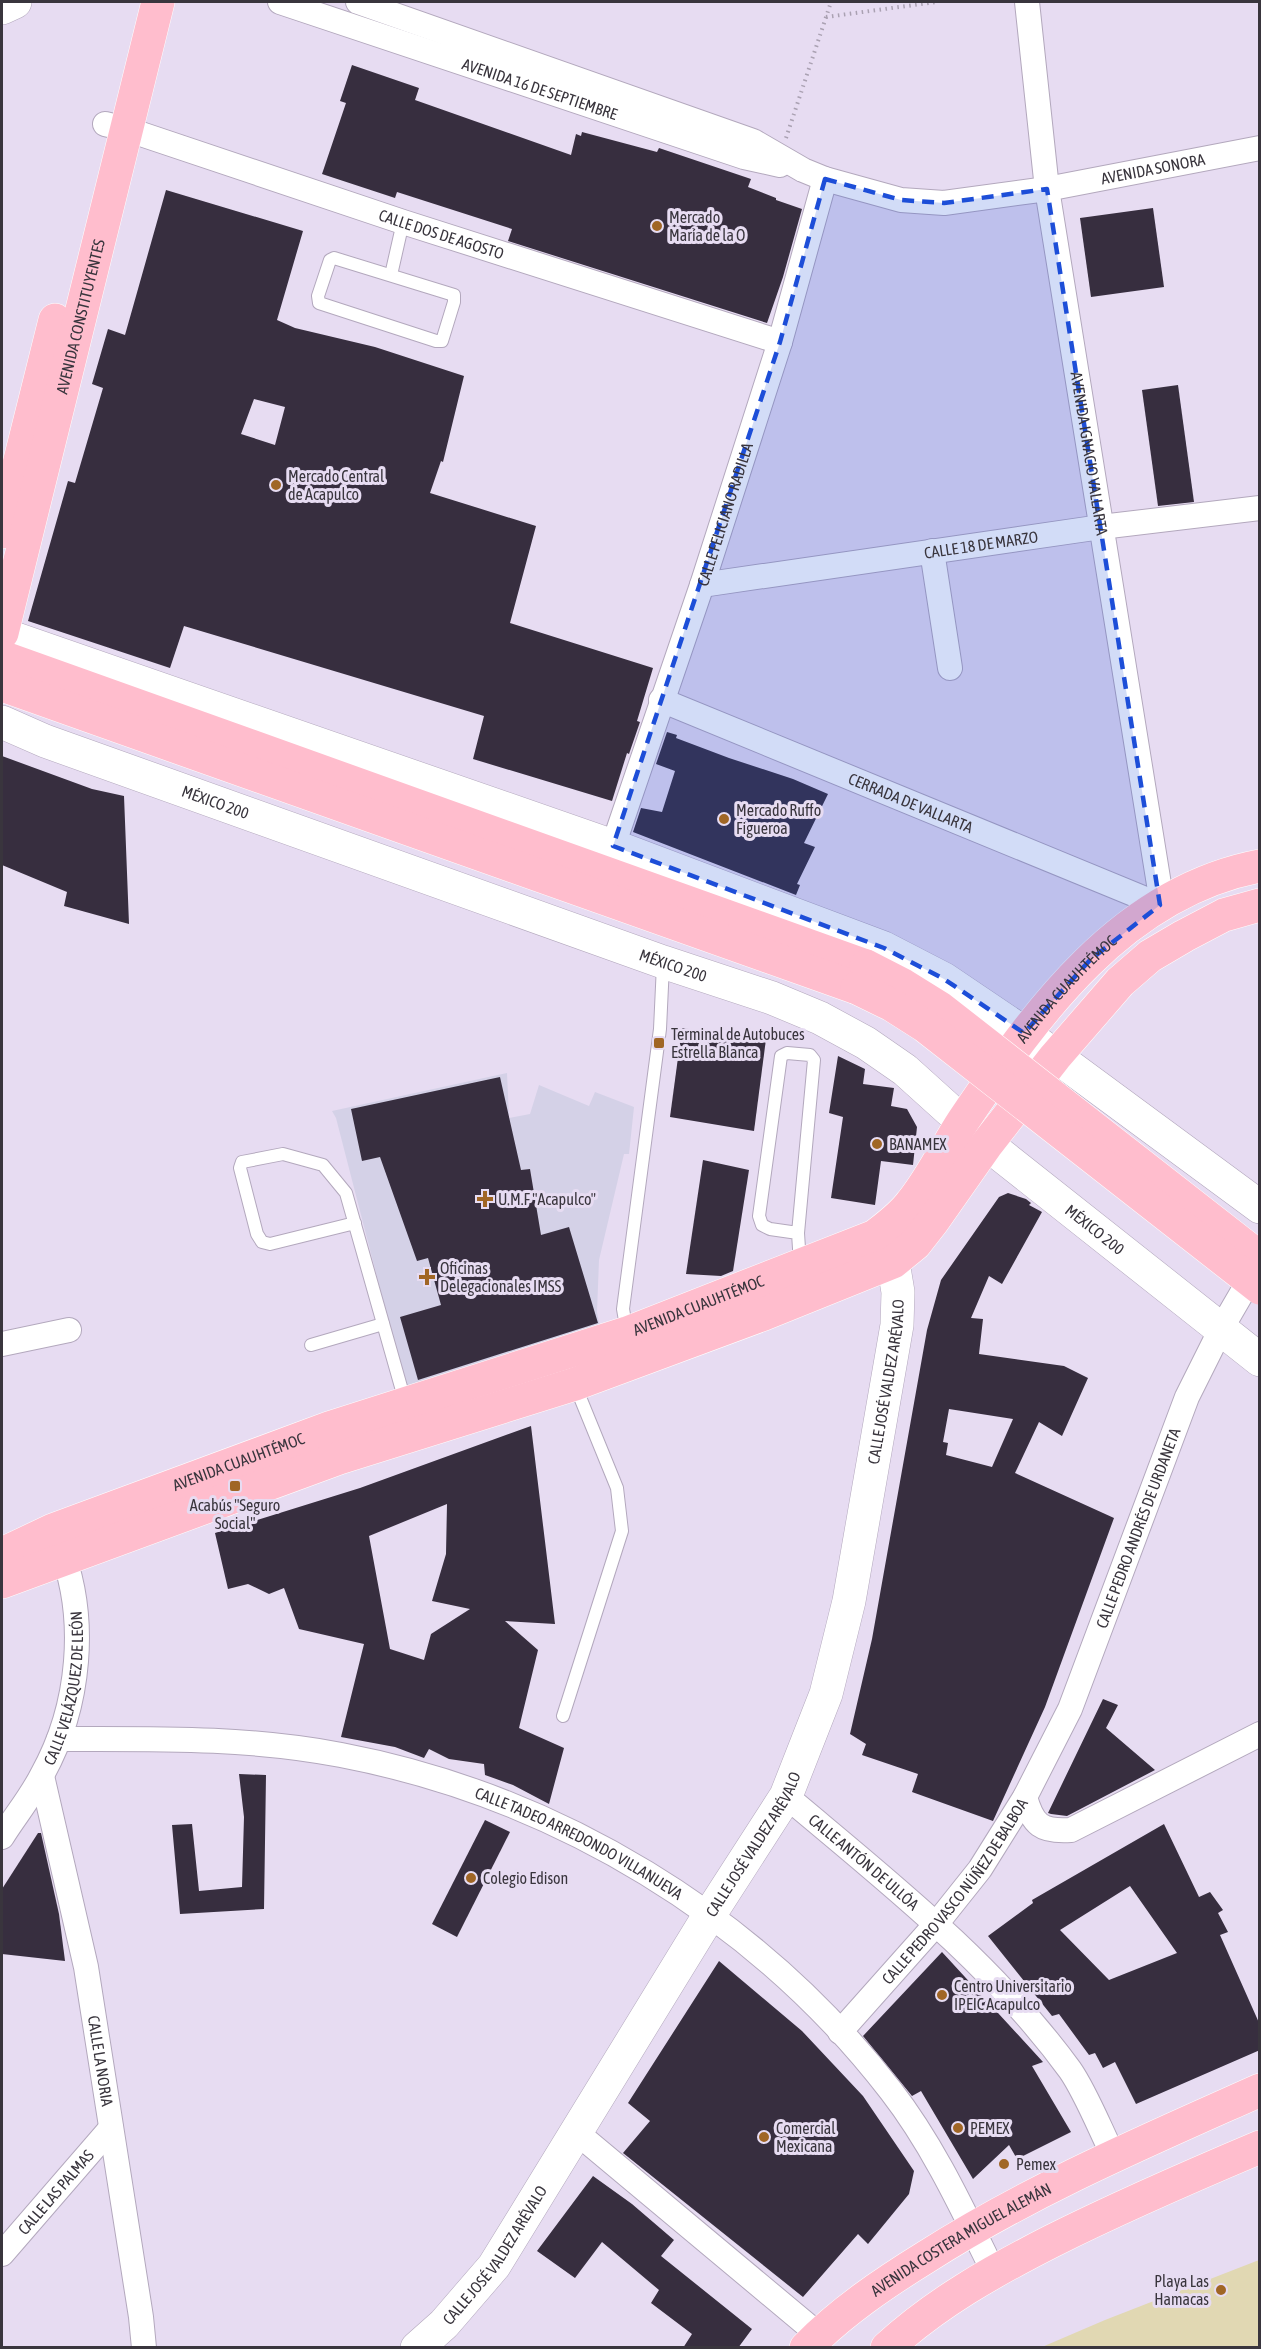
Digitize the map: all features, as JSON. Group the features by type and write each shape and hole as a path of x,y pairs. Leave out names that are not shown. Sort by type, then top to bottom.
{"main road":[{"name":"AVENIDA CONSTITUYENTES","path":"2,633 116,127 135,2"},
{"name":"AVENIDA CONSTITUYENTES","path":"2,532 116,127 158,2"},
{"path":"9,673 861,977 903,985 940,1008 1260,1258"},
{"name":"AVENIDA CUAUHTÉMOC","path":"2,1582 59,1544 329,1428 627,1333 875,1236 896,1220 913,1202 962,1123 1024,1033 1089,960 1124,928 1161,904 1208,881 1260,866"},
{"name":"AVENIDA CUAUHTÉMOC","path":"2,1554 59,1544 574,1384 764,1314 893,1262 915,1244 987,1144 1055,1057 1120,982 1150,956 1184,936 1224,915 1260,905"},
{"path":"861,977 892,1005 926,1026 1260,1288"},
{"name":"AVENIDA COSTERA MIGUEL ALEMÁN","path":"812,2341 889,2280 972,2228 1113,2155 1260,2090"},
{"path":"887,2348 915,2322 993,2271 1124,2205 1260,2147"}],"street":[{"path":"2,8 15,2"},
{"name":"AVENIDA 16 DE SEPTIEMBRE","path":"280,2 753,141 803,170 825,179 901,200 944,203 1047,189"},
{"name":"AVENIDA 16 DE SEPTIEMBRE","path":"358,2 744,157 803,170"},
{"name":"AVENIDA IGNACIO VALLARTA","path":"1027,2 1047,189 1161,904"},
{"name":"CALLE DOS DE AGOSTO","path":"116,127 403,222 780,342"},
{"name":"AVENIDA SONORA","path":"1047,189 1260,148"},
{"name":"CALLE FELICIANO RADILLA","path":"613,846 702,585 780,342 825,179"},
{"name":"CALLE 18 DE MARZO","path":"702,585 1101,527 1260,508"},
{"path":"932,551 950,668"},
{"path":"2,633 613,846 884,948 944,979 1024,1033 1260,1207"},
{"name":"CERRADA DE VALLARTA","path":"661,700 1161,904"},
{"name":"MÉXICO 200","path":"2,722 45,741 663,962 772,998 820,1018 866,1043 905,1070 987,1144 1260,1360"},
{"name":"CALLE JOSÉ VALDEZ ARÉVALO","path":"417,2348 444,2324 494,2266 710,1914 786,1796 826,1694 849,1601 897,1325 898,1292 893,1262"},
{"name":"CALLE PEDRO ANDRÉS DE URDANETA","path":"1024,1797 1070,1709 1186,1397 1221,1329 1260,1263"},
{"path":"2,1344 69,1330"},
{"name":"CALLE VELÁZQUEZ DE LEÓN","path":"2,1836 42,1776 59,1739 69,1709 76,1628 74,1588 59,1544"},
{"name":"CALLE PEDRO VASCO NÚÑEZ DE BALBOA","path":"1024,1797 1030,1814 1040,1827 1054,1831 1071,1830 1260,1734"},
{"name":"CALLE TADEO ARREDONDO VILLANUEVA","path":"59,1739 160,1738 252,1743 341,1755 435,1779 525,1810 614,1854 710,1914 775,1968 840,2032 898,2101 930,2150 993,2271"},
{"name":"CALLE LA NORIA","path":"42,1776 86,1967 144,2348"},
{"name":"CALLE ANTÓN DE ULLÓA","path":"786,1796 937,1923 1023,2012 1071,2072 1113,2155"},
{"name":"CALLE PEDRO VASCO NÚÑEZ DE BALBOA","path":"840,2032 937,1923 980,1869 1024,1797"},
{"name":"CALLE LAS PALMAS","path":"2,2254 111,2128"},
{"path":"576,2132 812,2341"}],"lane":[{"path":"391,275 403,222"},
{"path":"334,258 391,275 454,295 454,302 442,340 436,341 322,305 317,300 330,260 334,258"},
{"path":"627,1333 623,1309 660,1029 663,962"},
{"path":"798,1233 770,1229 762,1225 759,1216 781,1056 786,1053 810,1056 814,1060 798,1233 800,1265"},
{"path":"355,1223 270,1244 262,1242 257,1234 248,1201 240,1168 242,1162 283,1154 323,1166 346,1193 355,1223 405,1404"},
{"path":"311,1346 383,1324"},
{"path":"563,1716 622,1532 617,1488 574,1384"}],"path":[{"path":"780,157 831,2"},
{"path":"826,17 936,2"}],"highlighted area":[{"path":"825,179 901,200 944,203 1047,189 1160,905 1090,960 1024,1033 944,979 884,948 613,846 780,342"}],"shaded area":[{"name":"U.M.F \"Acapulco\"","path":"507,1073 509,1118 530,1114 539,1085 589,1106 595,1092 634,1107 629,1154 624,1154 599,1260 597,1312 602,1338 408,1397 336,1118 332,1111"}],"sand":[{"name":"Playa Las Hamacas","path":"1259,2260 1259,2347 1042,2347 1105,2320"}],"building":[{"name":"Mercado María de la O","path":"352,65 419,88 415,100 571,155 576,134 581,136 582,132 657,152 659,148 751,179 748,187 802,209 767,323 508,241 512,229 397,192 395,198 322,174 346,103 340,101"},
{"name":"Mercado Central de Acapulco","path":"166,190 303,231 277,320 295,328 375,347 464,376 443,462 441,461 430,493 536,526 510,623 653,668 637,721 640,722 629,754 627,753 612,801 473,759 484,716 184,626 170,668 28,621 68,481 75,483 103,388 92,384 108,329 125,335","holes":["254,399 285,407 275,445 241,434"]},
{"path":"1153,208 1164,287 1091,297 1080,218"},
{"path":"1178,385 1194,502 1158,506 1142,390"},
{"name":"Mercado Ruffo Figueroa","path":"667,732 677,735 676,738 793,779 828,794 804,843 815,847 797,884 800,885 796,895 633,832 641,808 662,812 675,771 656,764"},
{"path":"2,756 92,789 124,796 129,924 64,906 67,892 2,865"},
{"path":"682,1028 766,1039 754,1131 670,1117"},
{"name":"BANAMEX","path":"838,1056 865,1069 863,1084 894,1088 891,1106 907,1109 917,1127 913,1165 881,1161 875,1205 831,1198 843,1117 829,1113"},
{"name":"U.M.F \"Acapulco\"","path":"500,1077 521,1170 530,1169 541,1235 569,1227 598,1323 418,1380 400,1317 441,1305 428,1258 417,1261 380,1157 362,1161 351,1109"},
{"path":"703,1160 749,1170 733,1271 721,1276 686,1274"},
{"path":"1008,1193 1026,1199 1031,1203 1029,1205 1042,1212 1002,1284 989,1276 971,1318 983,1319 979,1354 1064,1366 1088,1378 1062,1436 1039,1422 1015,1473 1114,1518 1045,1707 993,1821 912,1792 918,1774 862,1755 866,1744 850,1734 872,1639 927,1330 941,1280 999,1197","holes":["949,1409 1013,1419 992,1467 946,1455 948,1443 943,1442"]},
{"path":"531,1426 555,1624 505,1621 538,1650 519,1728 564,1748 549,1804 513,1785 485,1775 484,1764 449,1759 429,1749 424,1758 395,1747 341,1737 364,1644 299,1629 284,1588 269,1594 248,1584 228,1589 215,1533 360,1488","holes":["447,1504 446,1554 432,1601 470,1609 431,1634 424,1660 390,1649 369,1536"]},
{"path":"1103,1699 1118,1705 1106,1728 1155,1770 1067,1816 1048,1813"},
{"path":"239,1774 266,1775 264,1909 180,1914 172,1825 192,1824 199,1891 242,1887 244,1817"},
{"name":"Colegio Edison","path":"485,1820 510,1832 457,1937 432,1924"},
{"path":"1164,1824 1199,1897 1210,1892 1223,1910 1218,1913 1228,1932 1220,1935 1260,2025 1260,2050 1136,2104 1115,2062 1103,2068 1095,2053 1089,2055 1059,2014 1052,2016 988,1936 1033,1903 1032,1900","holes":["1130,1886 1177,1953 1109,1980 1060,1930"]},
{"path":"38,1833 41,1833 59,1914 65,1961 2,1954 2,1889"},
{"name":"Centro Universitario IPEIC Acapulco","path":"942,1952 1043,2062 1032,2066 1071,2132 1017,2159 1009,2145 973,2179 921,2091 912,2096 863,2036"},
{"name":"Comercial Mexicana","path":"719,1961 802,2031 863,2096 914,2171 909,2194 868,2244 858,2234 803,2297 623,2153 650,2121 628,2103"},
{"path":"593,2176 632,2204 674,2240 661,2256 752,2329 738,2348 683,2348 692,2334 651,2303 659,2290 602,2242 575,2278 537,2251"}],"place":[{"name":"Mercado María de la O","path":"657,226"},
{"name":"Mercado Central de Acapulco","path":"276,485"},
{"name":"Mercado Ruffo Figueroa","path":"724,819"},
{"name":"Terminal de Autobuces Estrella Blanca","path":"659,1043"},
{"name":"BANAMEX","path":"877,1144"},
{"name":"U.M.F \"Acapulco\"","path":"485,1199"},
{"name":"Oficinas Delegacionales IMSS","path":"427,1277"},
{"name":"Acabús \"Seguro Social\"","path":"235,1486"},
{"name":"Colegio Edison","path":"471,1878"},
{"name":"Centro Universitario IPEIC Acapulco","path":"942,1995"},
{"name":"PEMEX","path":"958,2128"},
{"name":"Comercial Mexicana","path":"764,2137"},
{"name":"Pemex","path":"1004,2164"},
{"name":"Playa Las Hamacas","path":"1221,2290"}]}
